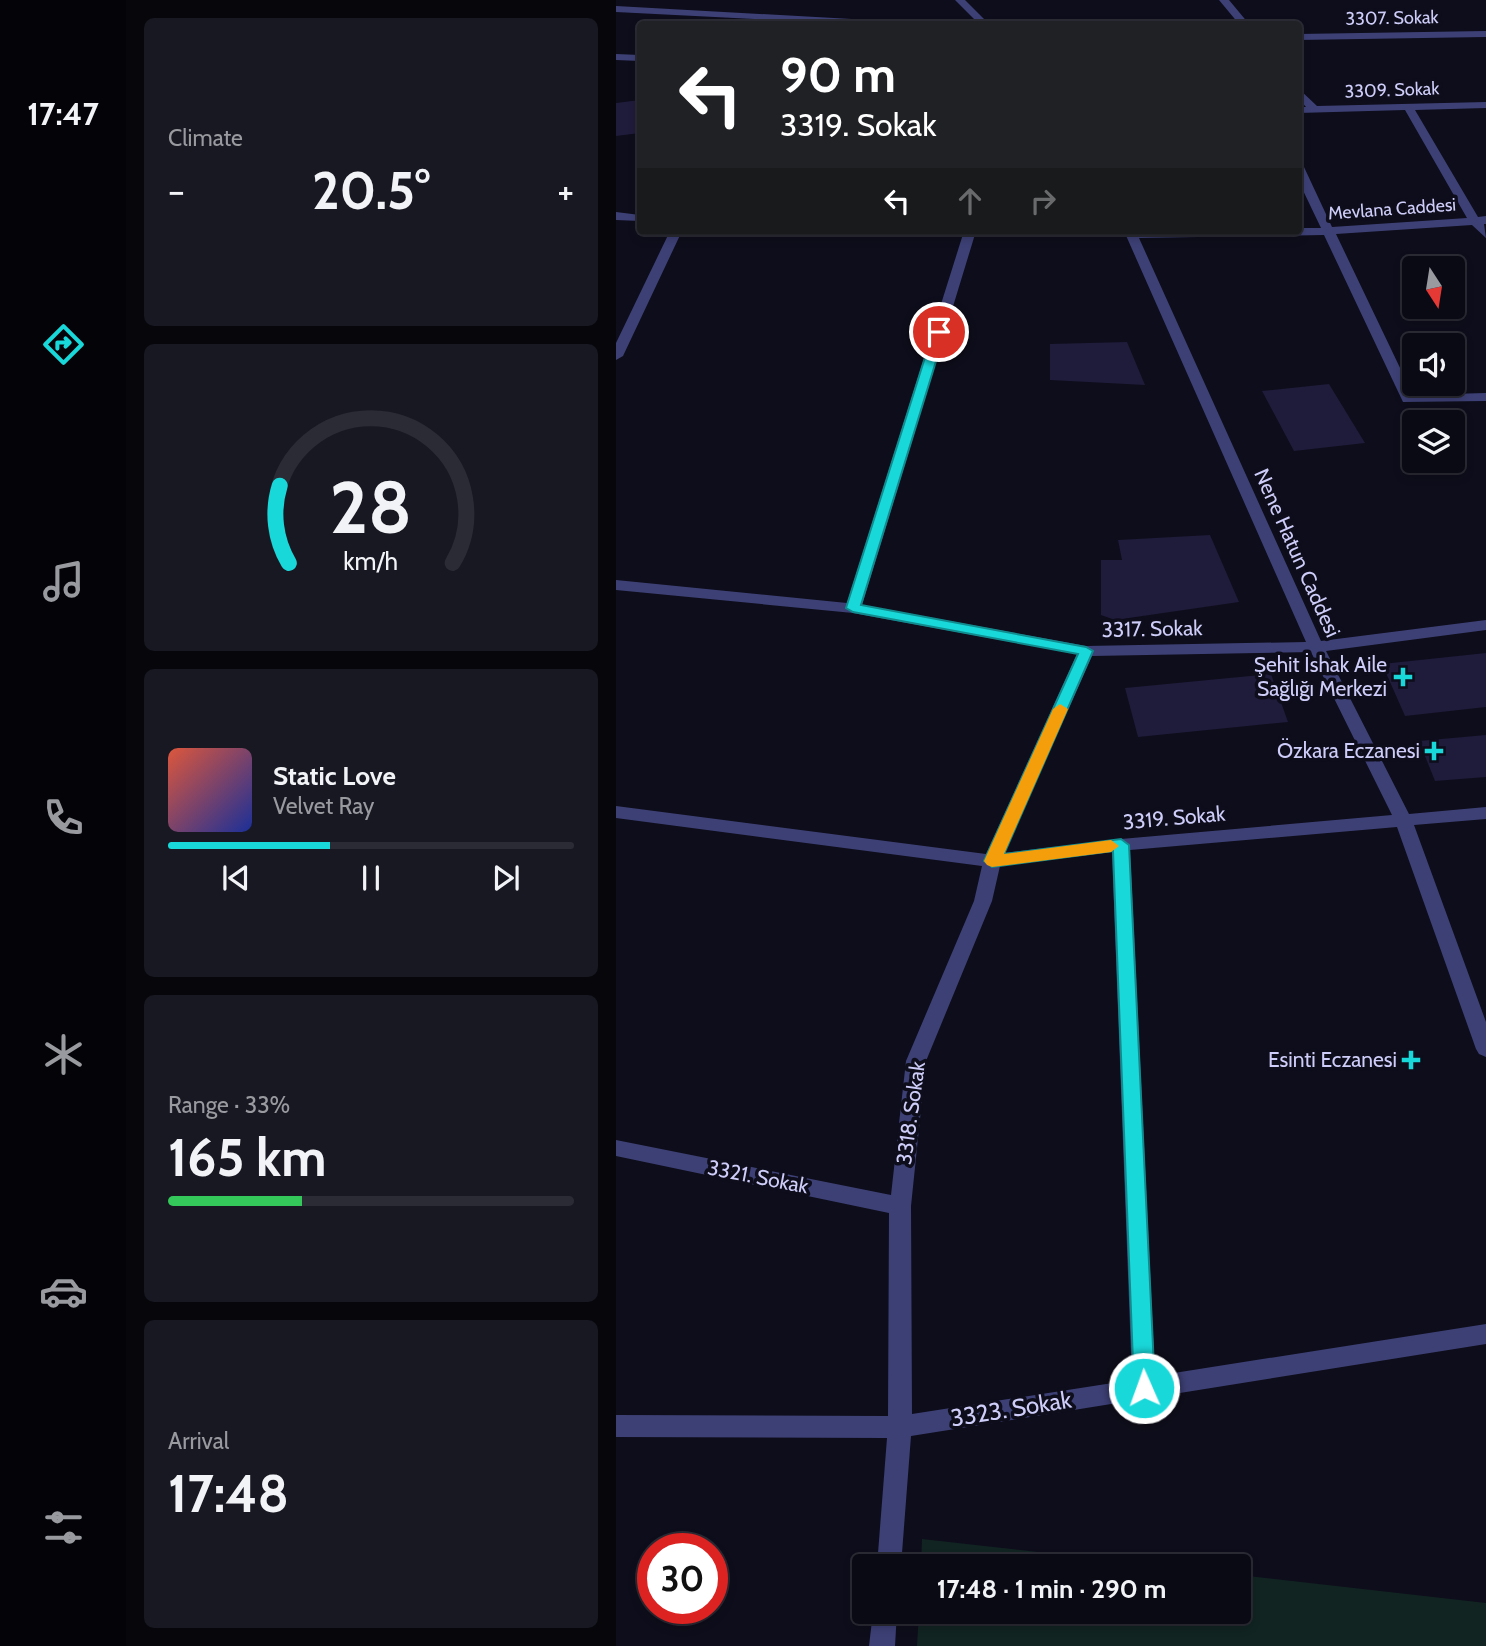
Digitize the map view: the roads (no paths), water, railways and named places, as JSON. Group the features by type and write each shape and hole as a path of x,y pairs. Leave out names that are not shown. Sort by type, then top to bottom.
{"street":[{"path":"960,0 981,21"},
{"path":"1224,0 1242,21"},
{"path":"616,9 848,21"},
{"name":"3307. Sokak","path":"1302,37 1486,34"},
{"path":"616,57 637,58"},
{"path":"1302,96 1314,110"},
{"name":"3309. Sokak","path":"1302,110 1486,105"},
{"path":"1408,107 1486,234"},
{"path":"1302,175 1408,399 1486,397"},
{"path":"616,216 637,218"},
{"name":"Mevlana Caddesi","path":"1302,232 1480,221"},
{"path":"617,351 674,235"},
{"path":"853,608 969,235"},
{"name":"Nene Hatun Caddesi","path":"1132,235 1316,647 1404,822 1486,1049"},
{"name":"3317. Sokak","path":"616,585 853,608 1086,651 1316,647 1486,625"},
{"name":"3318. Sokak","path":"890,1554 900,1427 900,1206 916,1061 983,901 992,861 1086,651"},
{"name":"3319. Sokak","path":"616,813 992,861 1121,845 1486,813"},
{"path":"1121,845 1144,1388"},
{"name":"3321. Sokak","path":"616,1148 900,1206"},
{"name":"3323. Sokak","path":"616,1426 900,1427 1486,1334"},
{"path":"883,1646 884,1624"}],"place":[{"name":"Şehit İshak Aile Sağlığı Merkezi","path":"1403,677"},
{"name":"Özkara Eczanesi","path":"1434,751"},
{"name":"Esinti Eczanesi","path":"1411,1060"}]}
